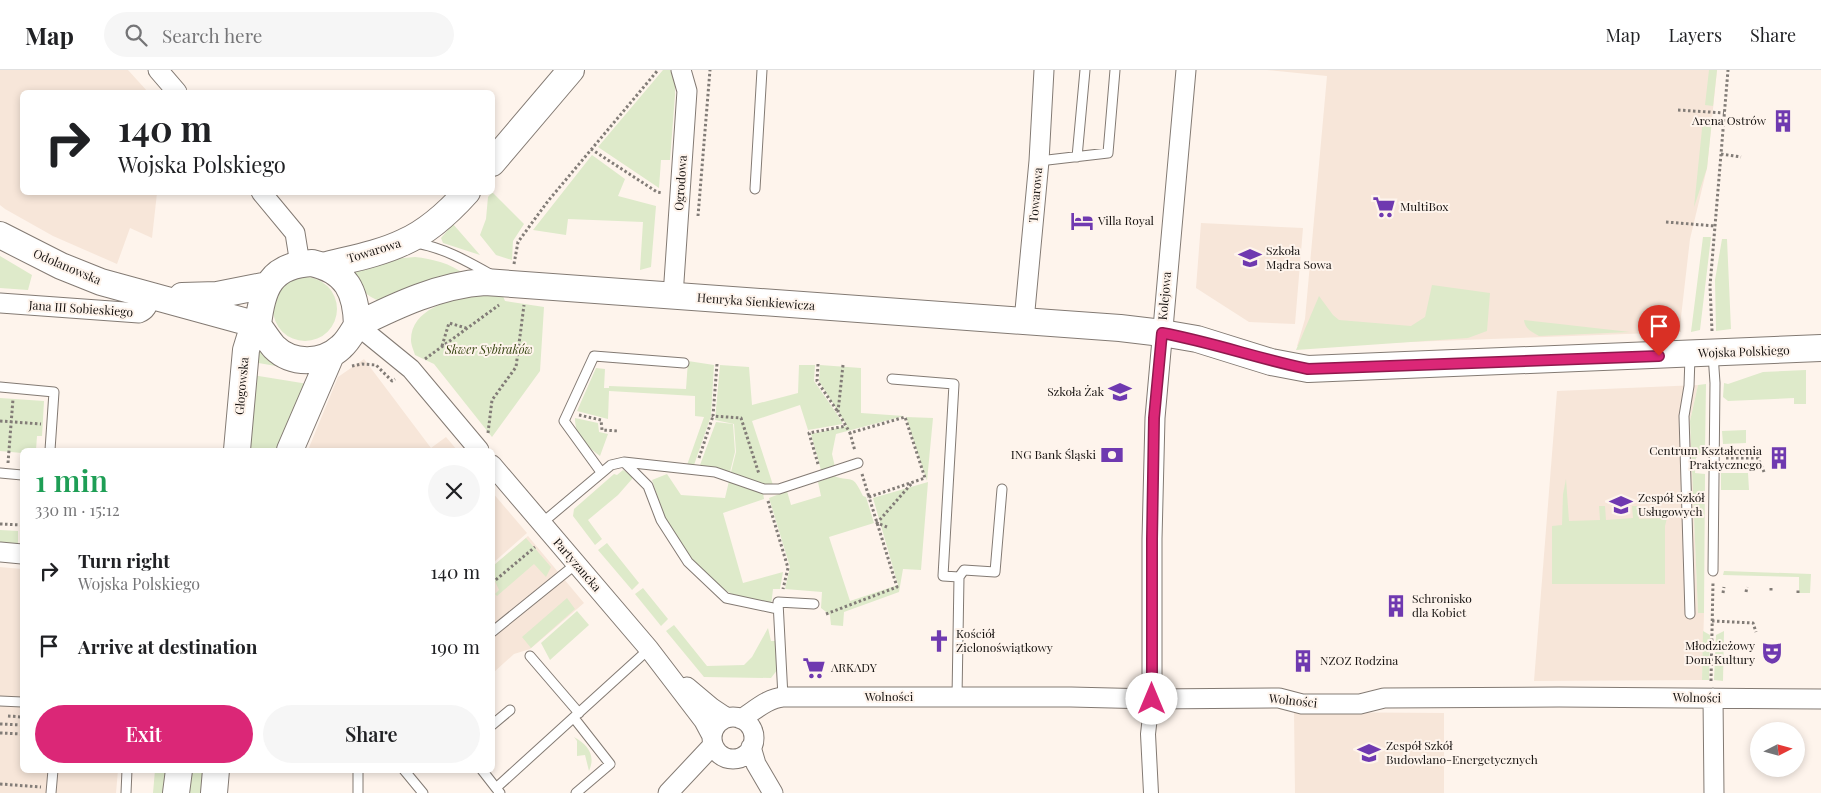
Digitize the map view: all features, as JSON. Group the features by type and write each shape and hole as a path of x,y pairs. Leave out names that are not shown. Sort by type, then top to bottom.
{"main road":[{"path":"495,159 571,70"},
{"name":"Towarowa","path":"312,265 373,253 405,242 450,211 464,195"},
{"name":"Odolanowska","path":"0,235 61,266 101,282 258,325"},
{"path":"312,265 336,272 346,282 353,295 357,325 342,347 331,355 317,360 302,360 288,356 275,348 258,325 262,297 276,275 287,268 312,265"},
{"name":"Henryka Sienkiewicza","path":"357,325 383,312 456,285 485,282 515,282 673,296 1024,321 1162,333"},
{"name":"Odolanowska","path":"144,294 217,295 268,285"},
{"name":"Głogowska","path":"237,448 246,350 250,337 258,325"},
{"name":"Wojska Polskiego","path":"1162,333 1197,340 1271,362 1308,369 1705,349 1821,348"},
{"path":"291,448 331,355"},
{"path":"176,793 179,773"}],"street":[{"path":"158,70 174,90"},
{"name":"Ogrodowa","path":"673,296 687,92 681,70"},
{"name":"Towarowa","path":"1024,321 1039,161 1044,70"},
{"name":"Kolejowa","path":"1150,793 1148,734 1152,699 1154,418 1186,70"},
{"path":"262,195 294,233 312,265"},
{"name":"Jana III Sobieskiego","path":"0,303 139,314 147,307 144,294"},
{"path":"357,325 411,369 484,442"},
{"name":"Partyzancka","path":"495,468 662,665 704,721 713,741"},
{"path":"0,552 20,554"},
{"name":"Partyzancka","path":"662,665 712,708 734,718"},
{"path":"1712,691 1714,793"},
{"name":"Wolności","path":"734,718 756,710 770,699 783,697 1278,698 1302,704 1360,704 1384,698 1712,691 1821,699"},
{"path":"668,793 713,741 717,724 734,718 751,728 753,734 751,747 748,752 719,762 677,793"},
{"path":"713,741 717,751 732,758 769,793"},
{"path":"751,747 756,764 773,793"}],"lane":[{"path":"755,189 762,70"},
{"path":"1077,157 1085,70"},
{"path":"1039,161 1108,153 1115,70"},
{"path":"405,242 424,245 451,254 515,282"},
{"path":"1705,349 1715,383 1713,571"},
{"path":"1690,614 1684,416 1689,386 1705,349"},
{"path":"601,472 564,421 594,356 684,363"},
{"path":"892,379 954,384 943,576 959,577"},
{"path":"0,387 54,392 50,448"},
{"path":"624,462 648,486 661,520 688,562 726,598 779,606 814,604"},
{"path":"542,523 610,465 624,462 715,472 764,489 779,489 858,463"},
{"path":"4,473 20,475"},
{"path":"957,697 959,577 964,570 995,572 1002,489"},
{"path":"495,630 576,564"},
{"path":"779,606 783,697"},
{"path":"484,773 498,791 649,649"},
{"path":"530,656 610,764 576,793"},
{"path":"0,701 20,702"},
{"path":"495,722 510,710"},
{"path":"51,790 53,773"},
{"path":"126,793 127,773"},
{"path":"358,773 358,793"},
{"path":"406,773 423,793"}],"path":[{"path":"484,442 492,400 516,367 515,282 518,242 548,201 658,70"},
{"path":"698,217 710,70"},
{"path":"1705,349 1728,70"},
{"path":"1678,110 1724,113"},
{"path":"591,149 657,192 680,195"},
{"path":"1721,154 1741,157"},
{"path":"1666,222 1716,226"},
{"path":"441,347 449,323 467,328"},
{"path":"695,470 713,416 717,364"},
{"path":"818,364 817,382 850,433 897,587 826,614"},
{"path":"838,412 844,365"},
{"path":"4,473 14,388"},
{"path":"568,412 601,420 602,430 619,431"},
{"path":"713,416 741,418 788,568 779,606"},
{"path":"850,433 904,417 926,478 869,497"},
{"path":"0,420 52,424"},
{"path":"821,475 809,433 846,426"},
{"path":"1714,459 1758,458 1764,472"},
{"path":"877,523 912,483"},
{"path":"877,523 887,527"},
{"path":"0,524 20,526"},
{"path":"495,580 535,547"},
{"path":"1712,691 1713,571"},
{"path":"1723,592 1724,587"},
{"path":"1746,592 1747,588"},
{"path":"1771,588 1771,593"},
{"path":"1712,622 1753,623 1756,632"},
{"path":"0,724 20,725"},
{"path":"0,732 20,734"},
{"path":"0,784 51,790"}],"shaded area":[{"path":"0,70 128,70 146,90 20,90 20,195 157,195 152,238 130,228 117,264 53,236 0,205"},
{"path":"1267,70 1717,70 1707,168 1690,239 1681,332 1297,346 1305,319 1327,76"},
{"name":"Szkoła Mądra Sowa","path":"1201,223 1303,228 1295,324 1249,322 1196,288"},
{"path":"364,359 431,448 309,448 338,377"},
{"name":"Zespół Szkół Usługowych","path":"1698,385 1690,421 1698,613 1704,613 1702,680 1534,681 1557,391"},
{"path":"446,437 455,448 431,448"},
{"path":"495,496 527,533 495,561"},
{"path":"528,536 584,603 530,649 514,654 495,671 495,564"},
{"path":"0,567 20,569 20,773 118,773 116,793 0,793"},
{"name":"Zespół Szkół Budowlano-Energetycznych","path":"1294,712 1444,713 1444,793 1295,793"}],"green space":[{"path":"663,70 670,70 675,78 675,95 670,160 661,160 659,188 598,147"},
{"path":"1709,70 1717,70 1713,106 1705,105"},
{"path":"1703,119 1712,120 1707,168 1694,207"},
{"path":"592,155 625,179 618,196 656,206 651,267 640,270 643,222 568,219 566,235 533,230"},
{"path":"495,195 524,224 513,241 512,260 496,255 480,235 486,219 488,197"},
{"path":"453,224 480,255 443,243 441,238"},
{"path":"1703,237 1711,237 1700,330 1691,332"},
{"path":"1722,239 1727,239 1731,329 1716,331 1715,280"},
{"path":"0,256 32,275 28,290 0,288"},
{"path":"415,257 441,262 454,267 465,275 380,301 366,293 351,271 392,259"},
{"path":"299,277 311,277 328,286 335,297 337,309 335,321 328,332 311,341 299,341 287,336 278,327 273,315 273,303 278,291 287,282"},
{"path":"1432,285 1490,293 1487,331 1468,338 1296,350 1319,296 1339,320 1411,326 1425,317"},
{"name":"Skwer Sybiraków","path":"473,294 502,294 505,301 544,307 540,371 492,437 434,364 415,355 411,342 413,329 417,321 425,313 443,303"},
{"path":"1524,320 1630,332 1539,336 1527,328"},
{"path":"254,347 279,363 311,372 253,362"},
{"path":"688,361 714,365 711,416 694,465 687,465 704,417 695,416 695,396 609,391 608,419 577,411 596,368 605,369 604,388 609,388 609,386 686,389"},
{"path":"720,365 749,367 752,405 798,393 799,365 815,365 814,381 843,424 808,430 800,405 752,421 773,485 765,485 731,472 736,452 734,424 715,420"},
{"path":"820,365 861,368 861,413 904,416 836,434 832,454 835,467 821,470 811,434 847,426 819,381"},
{"path":"1806,370 1806,404 1794,404 1794,398 1728,401 1723,397 1724,383 1728,384 1763,372"},
{"path":"252,375 308,384 281,448 247,448"},
{"path":"1706,384 1705,451 1696,458 1695,473 1705,474 1704,613 1698,613 1690,421 1698,385"},
{"path":"0,398 44,401 42,436 37,436 36,448 20,448 20,453 0,451"},
{"path":"906,417 933,418 927,481"},
{"path":"575,418 598,423 599,432 608,434 600,456 579,435"},
{"path":"716,422 733,424 735,452 730,472 700,465"},
{"path":"1746,430 1746,443 1723,444 1722,431"},
{"path":"623,470 632,476 632,479 618,495 588,520 602,539 595,545 573,516 574,509 614,474 617,475"},
{"path":"1721,473 1748,473 1749,490 1721,490"},
{"path":"667,474 681,495 725,498 729,481 763,493 764,499 723,513 743,583 783,572 780,589 773,589 771,606 732,594 715,585 687,555 666,521 652,480"},
{"path":"834,476 852,480 857,484 863,496 866,497 874,523 829,537 850,601 898,585 873,498 928,482 921,570 903,569 899,592 844,612 843,626 831,625 830,615 821,608 822,592 785,589 790,567 769,498 787,491 791,505 821,496 818,482"},
{"path":"1566,479 1569,521 1600,520 1599,506 1605,506 1606,520 1633,518 1632,506 1638,506 1639,519 1667,518 1665,526 1665,584 1552,584 1552,526 1562,525 1563,494"},
{"path":"0,530 18,531 18,544 0,542"},
{"path":"526,538 551,567 546,577 534,564 497,596 495,594 499,590 495,581 495,564"},
{"path":"607,543 639,583 632,590 598,550"},
{"path":"1724,571 1811,574 1810,593 1799,593 1799,577 1723,575"},
{"path":"643,588 668,619 661,626 635,594"},
{"path":"567,598 575,609 531,648 522,637"},
{"path":"577,611 589,625 550,660 541,643"},
{"path":"674,625 707,666 744,665 752,657 768,628 771,641 777,641 778,669 771,678 704,677 666,631"},
{"path":"1703,631 1710,635 1709,680 1702,680"},
{"path":"1724,631 1723,681 1714,680 1716,635"},
{"path":"574,737 587,747 591,755 592,760 589,771 585,755 577,756 577,741"},
{"path":"155,773 168,773 165,793 153,793"},
{"path":"189,773 207,773 205,793 186,793"}],"place":[{"name":"Arena Ostrów","path":"1783,121"},
{"name":"MultiBox","path":"1384,207"},
{"name":"Villa Royal","path":"1082,221"},
{"name":"Szkoła Mądra Sowa","path":"1250,258"},
{"name":"Szkoła Żak","path":"1120,392"},
{"name":"ING Bank Śląski","path":"1112,455"},
{"name":"Centrum Kształcenia Praktycznego","path":"1779,458"},
{"name":"Zespół Szkół Usługowych","path":"1621,505"},
{"name":"Schronisko dla Kobiet","path":"1396,606"},
{"name":"Kościół Zielonoświątkowy","path":"939,641"},
{"name":"Młodzieżowy Dom Kultury","path":"1772,653"},
{"name":"NZOZ Rodzina","path":"1303,661"},
{"name":"ARKADY","path":"814,668"},
{"name":"Zespół Szkół Budowlano-Energetycznych","path":"1369,753"}],"route":[{"path":"1152,699 1154,418 1162,333 1230,348 1271,362 1308,369 1659,356"}]}
